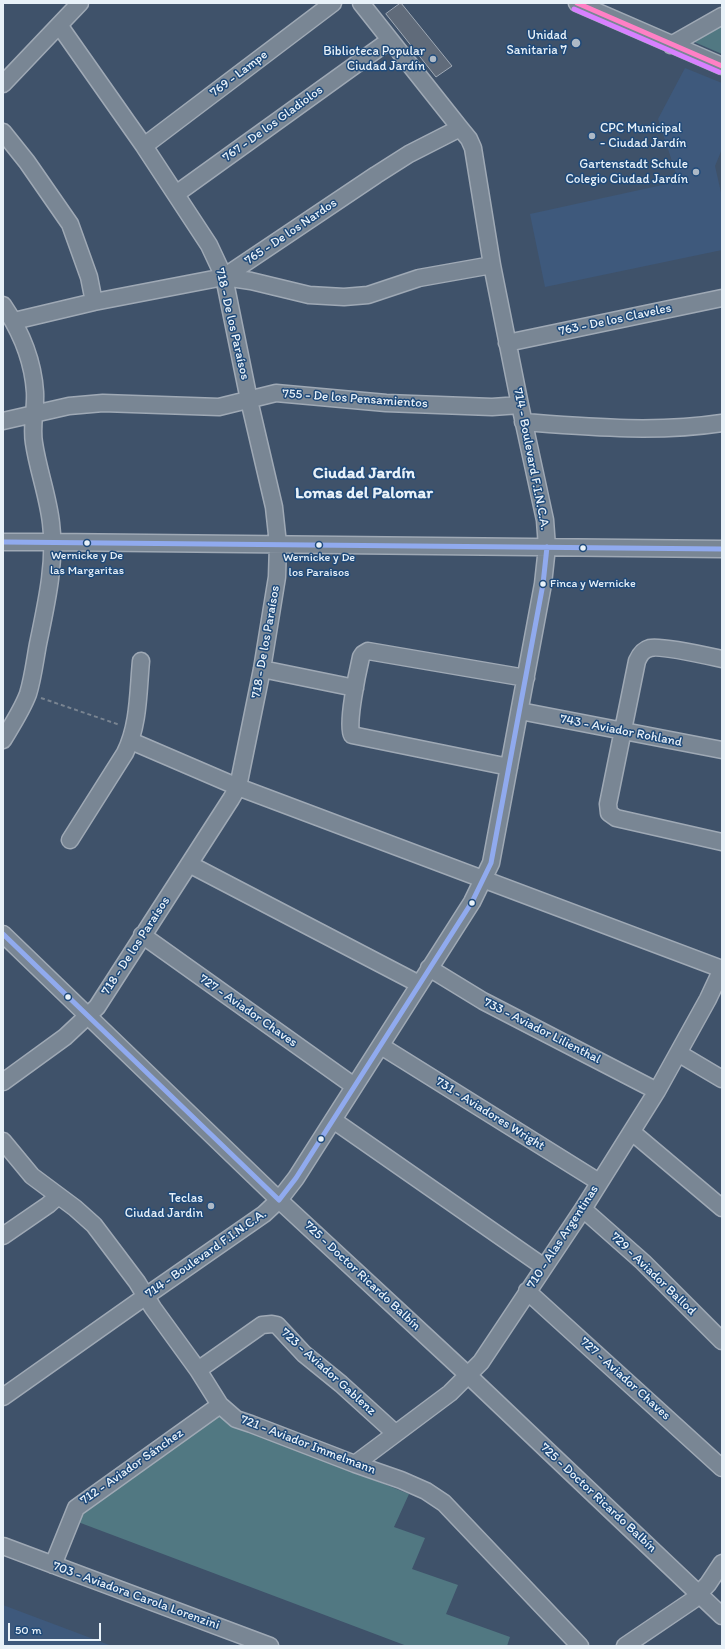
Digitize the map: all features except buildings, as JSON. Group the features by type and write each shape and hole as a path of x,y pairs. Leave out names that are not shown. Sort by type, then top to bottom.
{"street":[{"path":"3,84 80,3"},
{"name":"769 - Lampe","path":"144,146 334,3"},
{"name":"714 - Boulevard F.I.N.C.A.","path":"3,1397 264,1214 279,1200 296,1178 472,902 484,879 490,863 543,584 547,546 545,520 507,343 492,265 475,158 469,139 361,3"},
{"path":"577,3 722,66"},
{"path":"671,45 722,16"},
{"name":"718 - De los Paraísos","path":"3,1082 65,1037 88,1016 105,995 238,787 262,669 277,577 278,544 274,507 249,400 224,277 210,245 144,146 59,25"},
{"name":"767 - De los Gladiolos","path":"176,194 390,40"},
{"name":"765 - De los Nardos","path":"14,321 94,302 224,277 409,154 460,128"},
{"path":"3,132 27,162 70,224 89,277 94,302"},
{"path":"224,277 251,281 309,295 344,297 368,295 419,278 492,265"},
{"name":"763 - De los Claveles","path":"507,343 722,298"},
{"path":"3,305 14,321 24,343 33,376 35,392 34,444 49,508 52,542 45,608 28,693 22,708 3,740"},
{"name":"755 - De los Pensamientos","path":"3,421 69,406 103,403 219,407 249,400 266,394 286,393 394,403 492,408 520,405"},
{"path":"523,422 627,429 678,428 722,423"},
{"path":"3,542 547,546 722,549"},
{"path":"722,658 654,647 643,651 637,660 608,804 609,813 616,818 722,842"},
{"path":"509,767 354,736 351,733 350,728 355,688 361,657 365,652 371,651 526,678"},
{"path":"70,840 131,741 135,726 141,661"},
{"path":"262,669 355,688"},
{"name":"743 - Aviador Rohland","path":"520,711 622,732 722,750"},
{"path":"131,741 238,787 722,969"},
{"path":"189,864 419,984"},
{"name":"725 - Doctor Ricardo Balbín","path":"3,934 279,1200 469,1376 722,1616"},
{"name":"727 - Aviador Chaves","path":"142,936 354,1086"},
{"name":"733 - Aviador Lilienthal","path":"429,968 483,1002 657,1091"},
{"name":"710 - Alas Argentinas","path":"355,1464 450,1393 469,1376 481,1362 583,1209 632,1132 657,1091 708,999 722,969"},
{"name":"731 - Aviadores Wright","path":"381,1046 599,1182"},
{"path":"678,1053 722,1079"},
{"path":"333,1120 544,1267"},
{"path":"632,1132 722,1208"},
{"name":"721 - Aviador Immelmann","path":"3,1141 32,1176 94,1224 198,1370 220,1406 236,1419 401,1480 426,1491 444,1503 580,1646"},
{"path":"3,1236 48,1205 58,1196"},
{"name":"729 - Aviador Ballod","path":"583,1209 643,1262 722,1340"},
{"name":"727 - Aviador Chaves","path":"528,1291 722,1468"},
{"name":"723 - Aviador Gablenz","path":"198,1370 262,1325 272,1324 281,1329 304,1354 341,1384 395,1433"},
{"name":"712 - Aviador Sánchez","path":"53,1565 76,1508 220,1406"},
{"name":"703 - Aviadora Carola Lorenzini","path":"3,1546 270,1646"},
{"path":"625,1646 699,1594 722,1563"}],"path":[{"path":"28,693 119,724 131,741"}],"shaded area":[{"name":"Gartenstadt Schule Colegio Ciudad Jardín","path":"685,68 722,83 722,149 715,166 722,197 722,250 545,287 530,214 676,182 678,179 658,119"},
{"path":"3,1605 112,1646 3,1646"}],"green space":[{"path":"722,22 722,54 692,41"},
{"path":"218,1415 239,1426 409,1494 394,1527 425,1538 412,1569 458,1585 446,1614 510,1637 507,1646 407,1646 78,1522 81,1513"}],"transit line":[{"path":"577,3 722,66"},
{"path":"574,9 719,72"},
{"path":"3,542 722,549"},
{"path":"3,934 279,1200 296,1178 472,902 491,863 543,584 547,547"}],"place":[{"name":"Unidad Sanitaria 7","path":"576,43"},
{"name":"Biblioteca Popular Ciudad Jardín","path":"433,59"},
{"name":"CPC Municipal - Ciudad Jardín","path":"592,136"},
{"name":"Gartenstadt Schule Colegio Ciudad Jardín","path":"696,172"},
{"name":"Wernicke y De las Margaritas","path":"87,543"},
{"name":"Wernicke y De los Paraisos","path":"319,545"},
{"name":"Finca y Wernicke","path":"543,584"},
{"name":"Teclas Ciudad Jardin","path":"211,1206"}],"district":[{"name":"Ciudad Jardín Lomas del Palomar","path":"364,484"}]}
